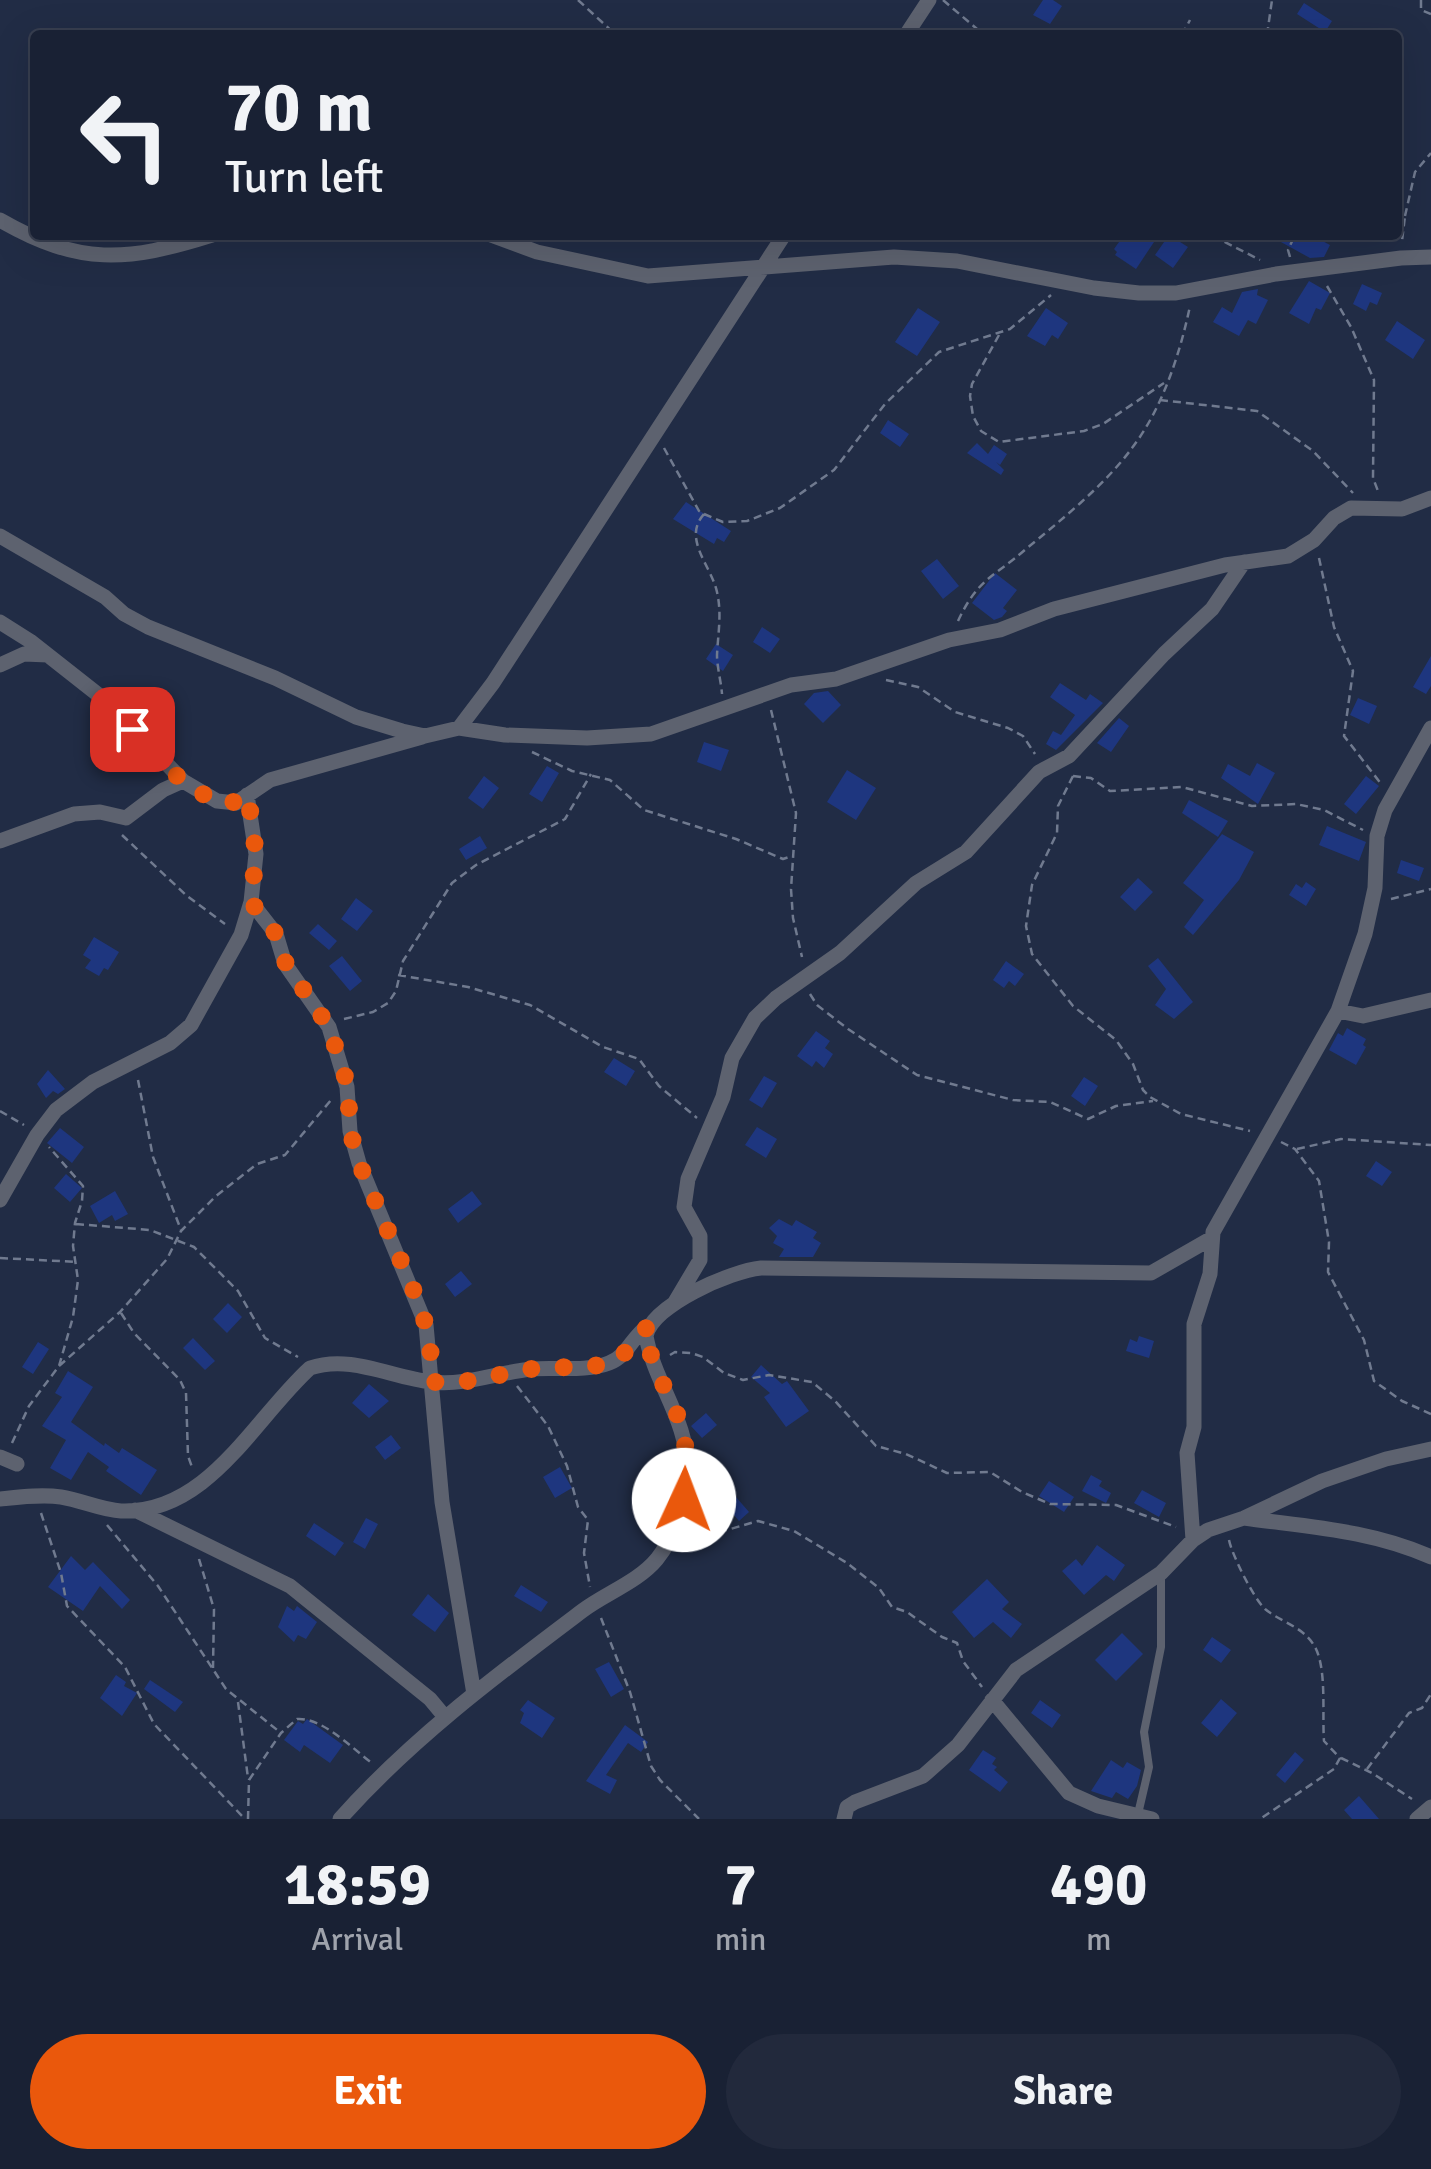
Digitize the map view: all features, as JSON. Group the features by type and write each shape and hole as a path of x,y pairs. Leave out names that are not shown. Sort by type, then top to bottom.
{"street":[{"path":"909,30 929,0"},
{"path":"0,220 30,235"},
{"path":"40,240 92,256 140,254 193,240"},
{"path":"505,240 537,252 648,276 894,257 957,261 1139,293 1193,290 1284,274 1431,257"},
{"path":"459,728 494,683 781,240"},
{"path":"0,622 110,704 183,780 217,801 236,802 270,780 459,728 505,735 623,738 652,734 797,684 836,679 949,640 1000,630 1054,609 1244,562 1288,556 1318,536 1342,512 1364,506 1410,508 1431,498"},
{"path":"0,536 105,597 124,614 148,627 275,678 356,717 425,736"},
{"path":"673,1305 700,1260 700,1236 684,1207 688,1179 724,1097 732,1058 755,1018 764,1007 840,952 916,883 966,852 1040,772 1070,756 1164,654 1212,609 1244,562"},
{"path":"0,665 24,654 48,655"},
{"path":"1193,1540 1186,1453 1194,1427 1194,1324 1210,1274 1212,1238 1217,1222 1338,1011 1365,934 1377,836 1385,810 1431,728"},
{"path":"0,842 74,814 100,812 126,818 183,780"},
{"path":"0,1200 56,1110 93,1082 170,1044 190,1026 241,935 251,902 256,854 248,795"},
{"path":"251,902 276,934 286,964 329,1027 348,1086 350,1131 359,1163 422,1310 430,1346 442,1502 474,1694"},
{"path":"1338,1011 1363,1016 1431,1000"},
{"path":"0,1499 61,1497 116,1511 169,1504 198,1485 301,1376 318,1365 352,1365 433,1382 462,1382 510,1372 604,1365 620,1358 673,1305 735,1273 762,1268 1151,1273 1212,1238"},
{"path":"340,1819 384,1772 445,1717 594,1602 643,1573 657,1559 684,1500 688,1476 681,1425 648,1347 648,1326"},
{"path":"844,1819 847,1807 855,1802 923,1776 958,1745 1016,1670 1161,1573 1193,1540 1322,1481 1386,1459 1431,1449"},
{"path":"134,1510 290,1586 430,1700 445,1717"},
{"path":"1244,1518 1346,1530 1431,1558"},
{"path":"992,1700 1069,1794 1097,1813 1145,1816"}],"lane":[{"path":"1145,1816 1150,1767 1144,1732 1161,1647 1161,1573"}],"path":[{"path":"578,0 611,30"},
{"path":"943,0 978,30"},
{"path":"1268,30 1272,0"},
{"path":"1421,0 1420,10 1431,14"},
{"path":"1185,30 1190,20"},
{"path":"1401,258 1404,216 1415,172 1431,154"},
{"path":"1219,240 1284,274 1293,240"},
{"path":"1317,271 1351,327 1374,380 1373,478 1388,509"},
{"path":"656,434 699,511 724,522 748,521 780,508 834,470 885,404 939,352 1000,334 1030,315 1064,282"},
{"path":"949,640 972,595 992,572 1022,553 1112,472 1134,447 1160,400 1184,332 1193,290"},
{"path":"1000,334 972,384 970,396 972,416 980,431 999,442 1103,424 1166,381"},
{"path":"1160,400 1257,411 1314,451 1364,506"},
{"path":"704,514 697,522 694,540 718,595 717,658 724,710"},
{"path":"1318,536 1320,574 1334,627 1353,671 1344,736 1383,786 1380,800 1385,810"},
{"path":"875,680 918,687 955,712 1023,736 1031,744 1040,772"},
{"path":"766,694 796,813 793,918 804,978 818,1005 917,1075 1012,1100 1050,1102 1093,1119 1116,1106 1155,1100"},
{"path":"533,752 546,762 610,780 644,810 736,839 783,859 794,855"},
{"path":"329,1027 382,1008 396,991 398,975 423,926 452,883 485,860 564,820 591,774"},
{"path":"1377,836 1324,810 1296,804 1252,806 1182,787 1110,791 1090,778 1073,776 1058,806 1056,833 1032,885 1026,910 1027,938 1040,966 1073,1006 1116,1040 1134,1064 1143,1090 1155,1100 1194,1118 1266,1134 1295,1149 1319,1181 1329,1242 1328,1272 1364,1340 1374,1381 1402,1401 1431,1414"},
{"path":"100,812 187,896 241,935"},
{"path":"1371,906 1431,888"},
{"path":"398,975 468,987 530,1005 603,1046 640,1060 659,1086 710,1128"},
{"path":"134,1060 153,1158 181,1232"},
{"path":"7,1460 29,1406 58,1366 120,1312 167,1260 181,1232 238,1177 256,1164 285,1155 327,1103 348,1086"},
{"path":"0,1110 37,1135 83,1186 73,1246 78,1297 58,1366"},
{"path":"1295,1149 1341,1139 1431,1145"},
{"path":"74,1224 138,1228 194,1247 228,1279 250,1308 265,1338 318,1365"},
{"path":"0,1258 77,1262"},
{"path":"120,1312 144,1344 180,1380 186,1393 188,1456 198,1485"},
{"path":"656,1366 675,1352 683,1352 703,1357 734,1378 802,1379 826,1393 869,1441 883,1450 906,1454 947,1474 990,1472 1050,1504 1099,1503 1135,1510 1174,1525 1193,1540"},
{"path":"510,1372 518,1389 548,1426 567,1466 578,1506 588,1520 585,1570 619,1661 651,1766 699,1819"},
{"path":"36,1497 61,1573 66,1606 125,1667 154,1724 247,1819"},
{"path":"93,1504 158,1586 212,1670 237,1698 281,1733"},
{"path":"672,1532 703,1533 758,1521 810,1538 879,1588 892,1607 907,1612 942,1637 958,1642 970,1673 992,1700"},
{"path":"1225,1524 1232,1554 1255,1598 1268,1611 1302,1630 1316,1648 1322,1668 1324,1741 1340,1758 1366,1770 1425,1812"},
{"path":"189,1538 208,1581 214,1609 212,1670"},
{"path":"1366,1770 1409,1713 1422,1708 1431,1694"},
{"path":"237,1698 248,1780 247,1819"},
{"path":"248,1780 296,1718 308,1719 384,1772"},
{"path":"1260,1819 1334,1769 1340,1758"}],"building":[{"path":"1043,0 1053,0 1062,6 1050,24 1033,15"},
{"path":"1304,3 1332,21 1322,30 1297,14"},
{"path":"1120,240 1154,242 1136,269 1115,255"},
{"path":"1166,240 1177,240 1188,247 1173,268 1155,255"},
{"path":"1277,240 1320,240 1330,245 1324,257 1310,258"},
{"path":"1309,281 1330,293 1321,310 1316,308 1309,324 1289,313"},
{"path":"1362,284 1382,293 1377,305 1370,302 1366,311 1353,304"},
{"path":"1258,289 1257,295 1268,300 1256,324 1248,320 1239,336 1213,322 1222,307 1232,313 1242,292"},
{"path":"918,308 940,322 917,356 895,342"},
{"path":"1046,308 1068,323 1058,339 1052,335 1045,346 1027,336"},
{"path":"1397,321 1425,340 1413,359 1385,340"},
{"path":"888,420 909,434 900,447 880,433"},
{"path":"977,443 988,454 994,445 1007,454 1000,465 996,462 1004,470 1001,475 967,453"},
{"path":"686,502 731,531 724,542 717,538 714,544 673,519"},
{"path":"937,559 959,586 943,599 921,571"},
{"path":"995,573 1017,590 1003,608 1007,611 994,620 972,603"},
{"path":"762,627 780,639 770,653 753,642"},
{"path":"716,644 733,655 723,671 706,659"},
{"path":"1431,656 1431,686 1426,694 1413,687"},
{"path":"1060,683 1086,700 1090,694 1103,703 1056,750 1046,744 1053,731 1061,735 1075,715 1050,697"},
{"path":"828,691 841,705 823,723 804,704 814,693"},
{"path":"1358,698 1377,706 1369,724 1350,715"},
{"path":"1119,718 1129,726 1111,752 1097,743"},
{"path":"704,742 729,750 721,771 697,762"},
{"path":"1257,763 1275,773 1258,804 1221,778 1228,764 1250,776"},
{"path":"547,766 559,773 542,802 529,794"},
{"path":"847,770 876,788 856,820 827,802"},
{"path":"484,776 499,788 483,809 468,798"},
{"path":"1366,776 1379,786 1356,814 1344,804"},
{"path":"1189,800 1228,821 1218,837 1182,813"},
{"path":"1327,826 1366,842 1359,861 1319,845"},
{"path":"1222,834 1254,852 1239,880 1193,935 1184,927 1204,900 1183,883"},
{"path":"480,836 487,848 466,860 459,849"},
{"path":"1401,860 1424,868 1419,881 1397,873"},
{"path":"1138,878 1153,892 1135,911 1120,897"},
{"path":"1306,882 1316,889 1306,906 1289,895 1296,884 1302,888"},
{"path":"356,898 373,911 357,931 341,919"},
{"path":"318,924 337,941 329,950 309,933"},
{"path":"94,937 119,952 108,970 104,968 99,976 85,968 91,960 83,955"},
{"path":"342,956 362,981 350,991 329,966"},
{"path":"1158,958 1193,1002 1174,1019 1155,1005 1166,989 1148,966"},
{"path":"1006,961 1024,974 1015,986 1009,981 1004,988 993,980"},
{"path":"1347,1028 1366,1039 1356,1065 1329,1050 1338,1033 1343,1036"},
{"path":"816,1031 830,1041 825,1048 833,1054 824,1068 816,1061 812,1067 797,1056"},
{"path":"614,1058 635,1071 626,1086 604,1072"},
{"path":"48,1070 65,1089 58,1094 53,1091 46,1098 37,1084"},
{"path":"764,1076 777,1083 762,1108 749,1100"},
{"path":"1084,1077 1098,1086 1085,1106 1071,1096"},
{"path":"757,1127 777,1139 766,1158 745,1145"},
{"path":"60,1128 84,1147 72,1163 47,1143"},
{"path":"1376,1161 1392,1172 1382,1186 1366,1176"},
{"path":"66,1174 82,1188 70,1202 54,1188"},
{"path":"115,1191 128,1214 115,1221 112,1215 99,1223 90,1206"},
{"path":"472,1191 482,1204 458,1223 448,1209"},
{"path":"779,1219 792,1226 796,1220 817,1232 813,1238 821,1243 813,1257 779,1257 784,1249 773,1243 777,1236 769,1228"},
{"path":"461,1271 472,1284 455,1297 445,1284"},
{"path":"228,1303 242,1317 227,1333 213,1319"},
{"path":"1139,1336 1154,1341 1149,1358 1126,1351 1130,1339 1137,1342"},
{"path":"193,1338 215,1361 205,1370 183,1348"},
{"path":"38,1342 49,1349 33,1374 22,1367"},
{"path":"761,1365 782,1384 787,1381 809,1411 786,1427 764,1397 770,1393 751,1377"},
{"path":"68,1371 93,1387 71,1422 104,1446 105,1443 119,1453 122,1448 157,1470 141,1495 106,1471 109,1467 88,1452 71,1480 50,1468 66,1440 42,1426 62,1397 55,1393"},
{"path":"369,1384 389,1401 369,1418 352,1403"},
{"path":"706,1413 717,1425 702,1438 691,1426"},
{"path":"391,1435 401,1448 385,1460 375,1447"},
{"path":"560,1467 572,1488 555,1498 543,1477"},
{"path":"1091,1475 1111,1493 1106,1503 1082,1491"},
{"path":"1049,1481 1074,1497 1064,1512 1039,1496"},
{"path":"713,1482 736,1497 749,1512 739,1521 733,1514 729,1519 713,1508 720,1500 708,1487"},
{"path":"1142,1490 1166,1503 1159,1517 1134,1503"},
{"path":"366,1518 378,1524 365,1549 353,1542"},
{"path":"314,1523 344,1543 335,1556 306,1536"},
{"path":"1097,1545 1125,1565 1114,1581 1106,1575 1084,1595 1062,1571 1076,1559 1082,1566"},
{"path":"71,1556 85,1570 93,1562 130,1600 122,1609 100,1586 83,1611 48,1587"},
{"path":"987,1579 1009,1602 1002,1609 1022,1624 1011,1638 993,1622 974,1638 952,1612"},
{"path":"521,1585 548,1602 541,1612 514,1596"},
{"path":"428,1594 449,1613 435,1632 412,1615"},
{"path":"287,1606 294,1611 297,1606 317,1622 306,1639 298,1635 294,1642 278,1627"},
{"path":"1122,1633 1143,1654 1116,1681 1095,1660"},
{"path":"1212,1637 1231,1650 1221,1663 1203,1650"},
{"path":"609,1662 624,1689 611,1697 595,1669"},
{"path":"116,1675 126,1682 124,1686 137,1693 122,1716 100,1698"},
{"path":"150,1680 183,1702 175,1712 144,1689"},
{"path":"1221,1699 1237,1713 1217,1737 1201,1723"},
{"path":"528,1700 555,1718 542,1738 520,1723 524,1713 520,1710"},
{"path":"1040,1700 1061,1715 1052,1728 1031,1713"},
{"path":"307,1719 343,1745 330,1763 304,1745 300,1752 284,1740 298,1721 303,1724"},
{"path":"625,1725 648,1742 641,1752 628,1743 606,1775 617,1780 610,1794 586,1781"},
{"path":"983,1750 996,1758 994,1770 1008,1782 1000,1792 969,1770"},
{"path":"1295,1752 1304,1760 1285,1783 1276,1775"},
{"path":"1111,1760 1123,1768 1127,1762 1141,1770 1128,1799 1116,1792 1112,1798 1091,1791"},
{"path":"1359,1796 1379,1819 1352,1819 1344,1810"}],"route":[{"path":"132,729 202,794 229,804 248,795 256,854 251,902 276,934 286,964 329,1027 348,1086 350,1131 359,1163 422,1310 433,1382 462,1382 531,1369 604,1365 620,1358 648,1326 648,1347 681,1425 688,1476 684,1500"}]}
